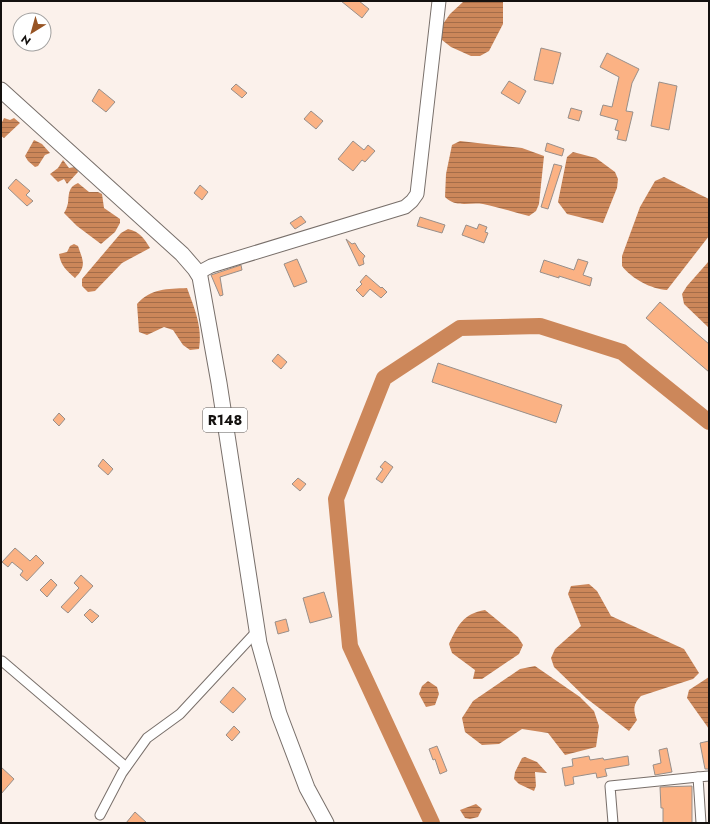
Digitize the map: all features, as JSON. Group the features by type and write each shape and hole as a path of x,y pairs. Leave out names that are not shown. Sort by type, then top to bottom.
{"main road":[{"path":"198,273 210,266 405,207 412,201 417,194 439,1"},
{"name":"R148","path":"1,90 182,254 198,273 203,288 259,643 280,714 307,788 326,823"}],"street":[{"path":"100,815 126,767 147,738 180,714 257,631"},
{"path":"2,661 126,767"},
{"path":"613,823 610,786 709,776"},
{"path":"698,777 701,823"}],"shaded area":[{"path":"464,1 503,1 503,24 489,51 480,56 471,56 451,47 442,40 438,31 450,14"},
{"path":"4,118 10,120 14,118 20,123 4,138 1,136 1,124"},
{"path":"34,140 42,144 50,153 45,155 38,166 35,167 25,156"},
{"path":"460,141 522,148 544,156 539,204 536,211 529,216 483,204 458,204 445,197 446,174 452,145"},
{"path":"573,152 596,158 615,172 618,179 617,188 603,223 567,214 558,202 567,157"},
{"path":"63,160 69,168 76,167 78,172 67,184 64,179 58,182 50,174 58,168"},
{"path":"664,177 709,199 709,236 667,290 655,288 636,279 622,266 622,256 640,207 655,181"},
{"path":"78,183 89,192 98,192 102,194 104,208 120,219 120,223 115,232 101,244 77,226 64,213 68,204 71,189"},
{"path":"128,229 141,236 150,248 122,263 95,291 88,292 82,286 82,279 121,233"},
{"path":"74,244 78,246 83,263 83,267 75,278 64,268 59,254 67,252 70,246"},
{"path":"709,261 709,328 684,304 682,294"},
{"path":"187,288 199,325 199,349 190,350 183,345 173,330 164,327 147,335 139,332 137,304 142,299 160,290"},
{"path":"589,584 597,591 611,616 684,649 699,673 693,679 641,696 634,707 637,720 629,731 586,698 554,667 551,658 555,649 581,626 568,594 571,586"},
{"path":"485,610 518,637 523,645 519,654 482,679 473,679 475,670 452,653 449,644 462,621 471,614"},
{"path":"535,666 580,697 594,711 599,726 596,747 565,755 548,733 522,729 499,744 482,745 465,732 462,718 473,701 520,669"},
{"path":"709,677 709,729 687,698 689,690"},
{"path":"428,681 437,687 439,694 435,705 426,707 419,694 422,686"},
{"path":"525,757 537,762 547,773 535,772 536,786 534,791 519,784 514,779 515,772 522,758"},
{"path":"476,804 482,809 478,817 470,819 465,818 460,810"}],"building":[{"path":"341,1 359,1 369,9 362,18"},
{"path":"541,48 561,53 553,84 534,80"},
{"path":"607,53 639,69 632,83 626,111 633,112 626,141 617,139 619,131 615,130 618,120 600,115 603,105 612,107 619,77 600,67"},
{"path":"509,81 526,91 519,104 501,93"},
{"path":"659,82 677,86 669,130 651,126"},
{"path":"236,84 247,93 242,98 231,89"},
{"path":"99,89 115,102 106,112 92,101"},
{"path":"571,108 582,111 579,121 568,118"},
{"path":"311,111 323,121 316,129 304,119"},
{"path":"353,141 364,150 368,145 375,151 365,162 362,160 353,171 338,159"},
{"path":"547,143 564,149 562,156 545,151"},
{"path":"554,164 562,166 548,209 541,207"},
{"path":"16,179 30,191 26,195 33,201 27,206 8,188"},
{"path":"200,185 208,192 202,200 194,193"},
{"path":"301,216 306,222 295,229 290,223"},
{"path":"420,217 445,225 442,233 417,226"},
{"path":"479,224 487,227 485,232 488,233 484,243 462,235 466,225 477,229"},
{"path":"346,239 352,244 355,243 365,256 363,259 364,264 359,266"},
{"path":"297,259 307,282 294,287 284,264"},
{"path":"578,259 588,262 583,275 592,278 590,286 559,276 559,278 540,272 544,260 574,270"},
{"path":"241,265 242,270 220,277 223,295 220,296 211,275"},
{"path":"366,275 387,292 381,298 370,289 363,297 356,290 362,284 360,282"},
{"path":"660,302 709,344 709,372 646,318"},
{"path":"278,354 287,362 281,369 272,361"},
{"path":"438,363 562,405 556,423 432,382"},
{"path":"59,413 65,419 59,426 53,420"},
{"path":"103,459 113,469 108,475 98,466"},
{"path":"385,461 393,467 382,483 376,479 383,469 380,467"},
{"path":"298,478 306,484 300,491 292,484"},
{"path":"15,548 30,561 36,555 44,563 27,581 20,575 23,571 12,562 8,567 2,562"},
{"path":"81,575 93,586 68,613 61,607 79,588 74,583"},
{"path":"51,579 57,585 47,597 40,590"},
{"path":"324,592 332,617 310,623 303,598"},
{"path":"90,609 99,616 92,623 84,615"},
{"path":"286,619 289,631 278,634 275,622"},
{"path":"233,687 246,699 233,713 220,702"},
{"path":"234,726 240,732 232,741 226,735"},
{"path":"709,741 709,769 705,769 700,743"},
{"path":"437,746 447,771 440,774 435,759 433,760 429,749"},
{"path":"667,748 672,772 655,775 653,765 661,763 659,750"},
{"path":"589,756 590,760 603,758 604,760 628,756 629,765 605,769 607,776 597,778 596,773 573,777 574,784 565,786 562,768 573,766 572,759"},
{"path":"1,767 14,779 1,794"},
{"path":"692,786 692,823 663,823 663,808 661,808 660,787"},
{"path":"135,812 147,823 126,823"}],"waterway":[{"path":"432,823 350,646 336,499 384,378 460,328 540,326 622,352 709,422"}]}
